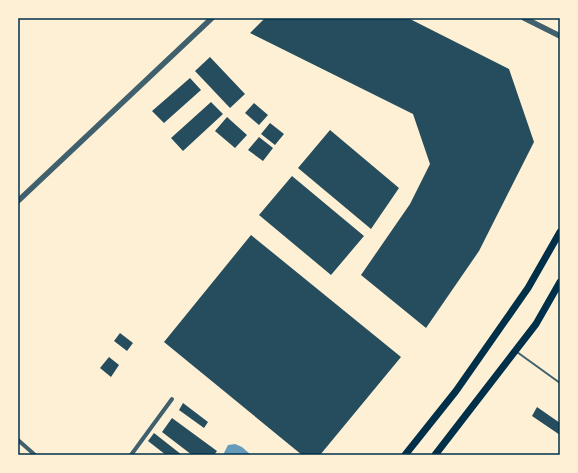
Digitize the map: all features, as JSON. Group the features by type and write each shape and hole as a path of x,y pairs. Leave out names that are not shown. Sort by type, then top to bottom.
{"main road":[{"path":"405,455 456,392 528,288 560,232"},
{"path":"435,455 536,324 560,282"}],"street":[{"path":"18,201 212,18"},
{"path":"524,18 560,36"},
{"path":"131,455 172,399"},
{"path":"18,440 35,455"}],"lane":[{"path":"515,351 560,383"}],"water":[{"path":"235,444 242,447 251,455 223,455 228,445"}],"building":[{"path":"265,18 408,18 509,69 534,142 479,251 426,328 361,275 410,204 430,164 413,114 250,33"},
{"path":"210,57 245,94 230,108 195,71"},
{"path":"190,78 201,90 164,123 152,111"},
{"path":"211,102 223,114 183,151 171,138"},
{"path":"254,103 268,115 259,125 245,113"},
{"path":"227,117 247,135 235,148 215,131"},
{"path":"270,123 284,134 275,145 261,134"},
{"path":"330,130 399,188 371,229 298,168"},
{"path":"259,137 273,148 263,161 248,150"},
{"path":"292,176 364,236 331,275 259,215"},
{"path":"251,235 401,357 320,455 302,455 164,342"},
{"path":"120,333 133,343 127,351 114,341"},
{"path":"109,357 119,365 111,377 100,368"},
{"path":"183,403 208,422 204,428 179,410"},
{"path":"537,407 560,423 560,435 532,416"},
{"path":"172,418 217,451 214,455 192,455 162,432"},
{"path":"154,433 182,455 166,455 148,441"}]}
